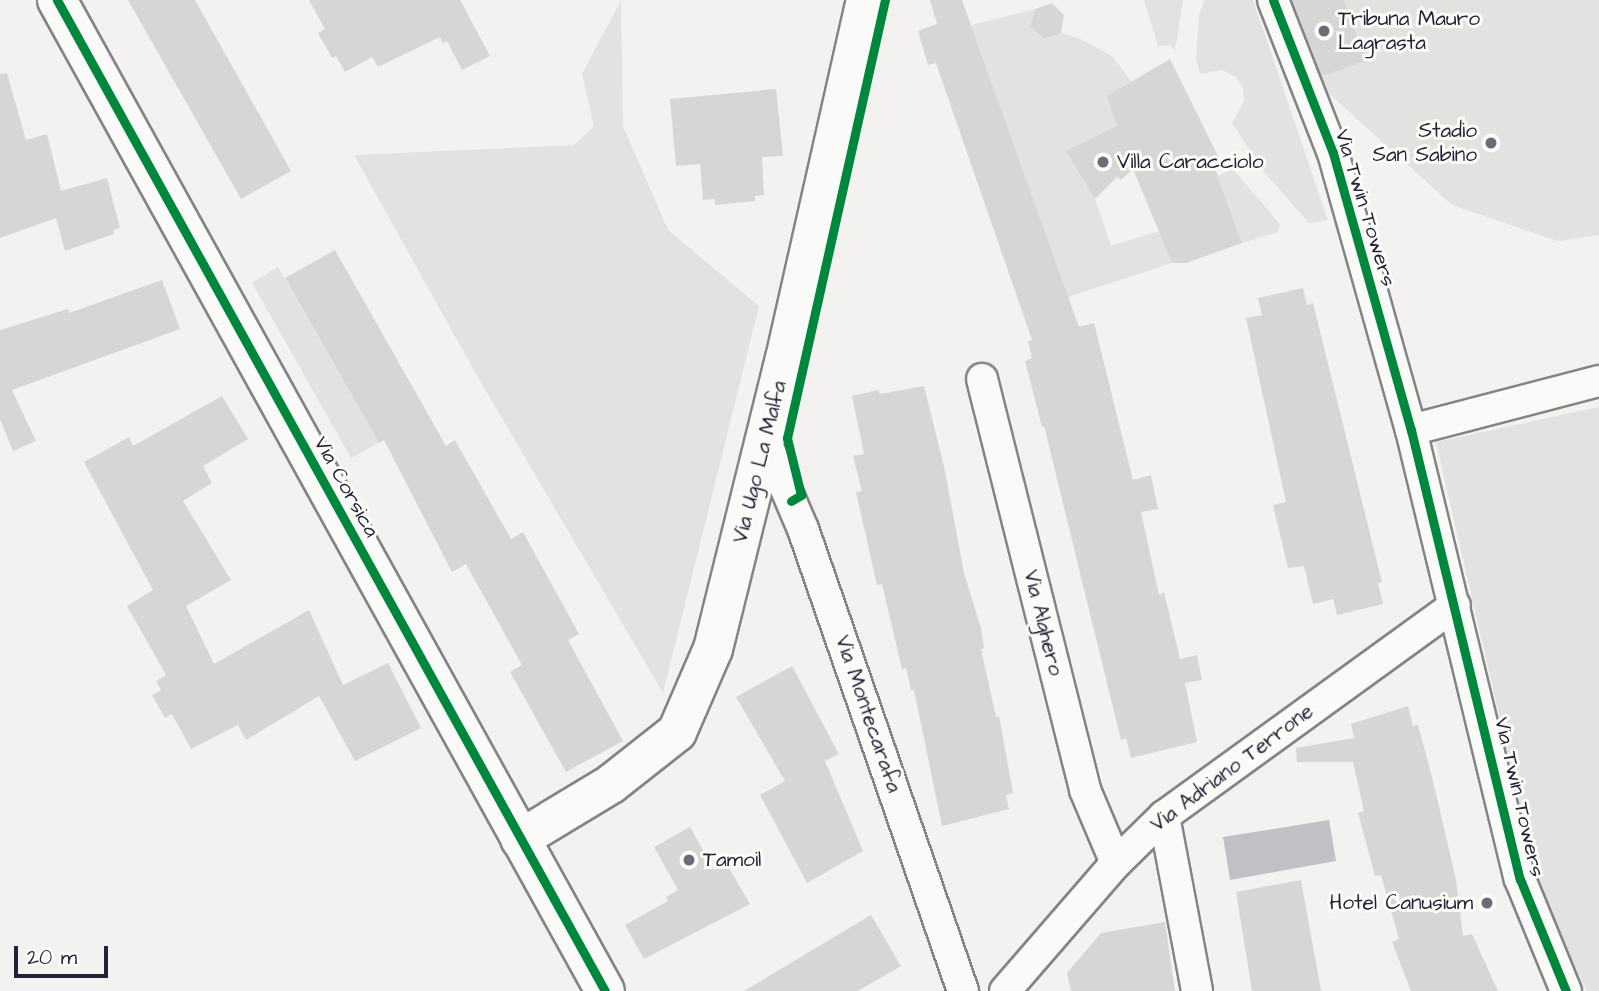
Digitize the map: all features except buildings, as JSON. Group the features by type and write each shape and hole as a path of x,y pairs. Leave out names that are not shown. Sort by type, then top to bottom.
{"street":[{"name":"Via Corsica","path":"57,0 606,991"},
{"name":"Via Ugo La Malfa","path":"520,839 611,784 677,732 713,649 765,440 866,0"},
{"name":"Via Twin Towers","path":"1273,0 1333,153 1411,430 1522,886 1566,991"},
{"name":"Via Alghero","path":"982,379 1085,790 1116,863"},
{"path":"1411,430 1599,381"},
{"name":"Via Montecarafa","path":"765,440 803,528 963,991"},
{"name":"Via Adriano Terrone","path":"1006,991 1116,863 1164,816 1455,605"},
{"path":"1164,816 1197,991"}],"shaded area":[{"path":"621,0 623,126 668,230 759,306 663,693 475,372 354,155 574,145 594,126 582,74"},
{"path":"1144,0 1183,0 1175,51 1170,45 1158,46"},
{"path":"1204,0 1253,0 1328,220 1309,223 1264,172 1232,123 1244,101 1243,88 1236,77 1222,70 1200,74 1196,58 1199,15"},
{"name":"Stadio San Sabino","path":"1287,0 1599,0 1599,235 1558,241 1452,205 1316,82"},
{"path":"1035,9 1030,27 1043,39 1061,33 1080,39 1112,56 1132,82 1108,96 1117,126 1067,151 1095,199 1111,246 1159,231 1172,263 1068,297 971,25"},
{"path":"1233,169 1280,224 1278,232 1242,243 1218,176"},
{"path":"278,267 379,443 351,458 252,283"},
{"path":"1599,407 1599,991 1587,991 1541,897 1436,442"},
{"path":"1329,820 1336,861 1230,880 1223,837"}],"cycle path":[{"path":"57,0 605,991"},
{"path":"791,501 801,495 787,438 885,0"},
{"path":"1273,0 1333,153 1411,430 1520,879 1566,991"}],"place":[{"name":"Tribuna Mauro Lagrasta","path":"1324,31"},
{"name":"Stadio San Sabino","path":"1491,143"},
{"name":"Villa Caracciolo","path":"1103,162"},
{"name":"Tamoil","path":"689,860"},
{"name":"Hotel Canusium","path":"1487,903"}]}
